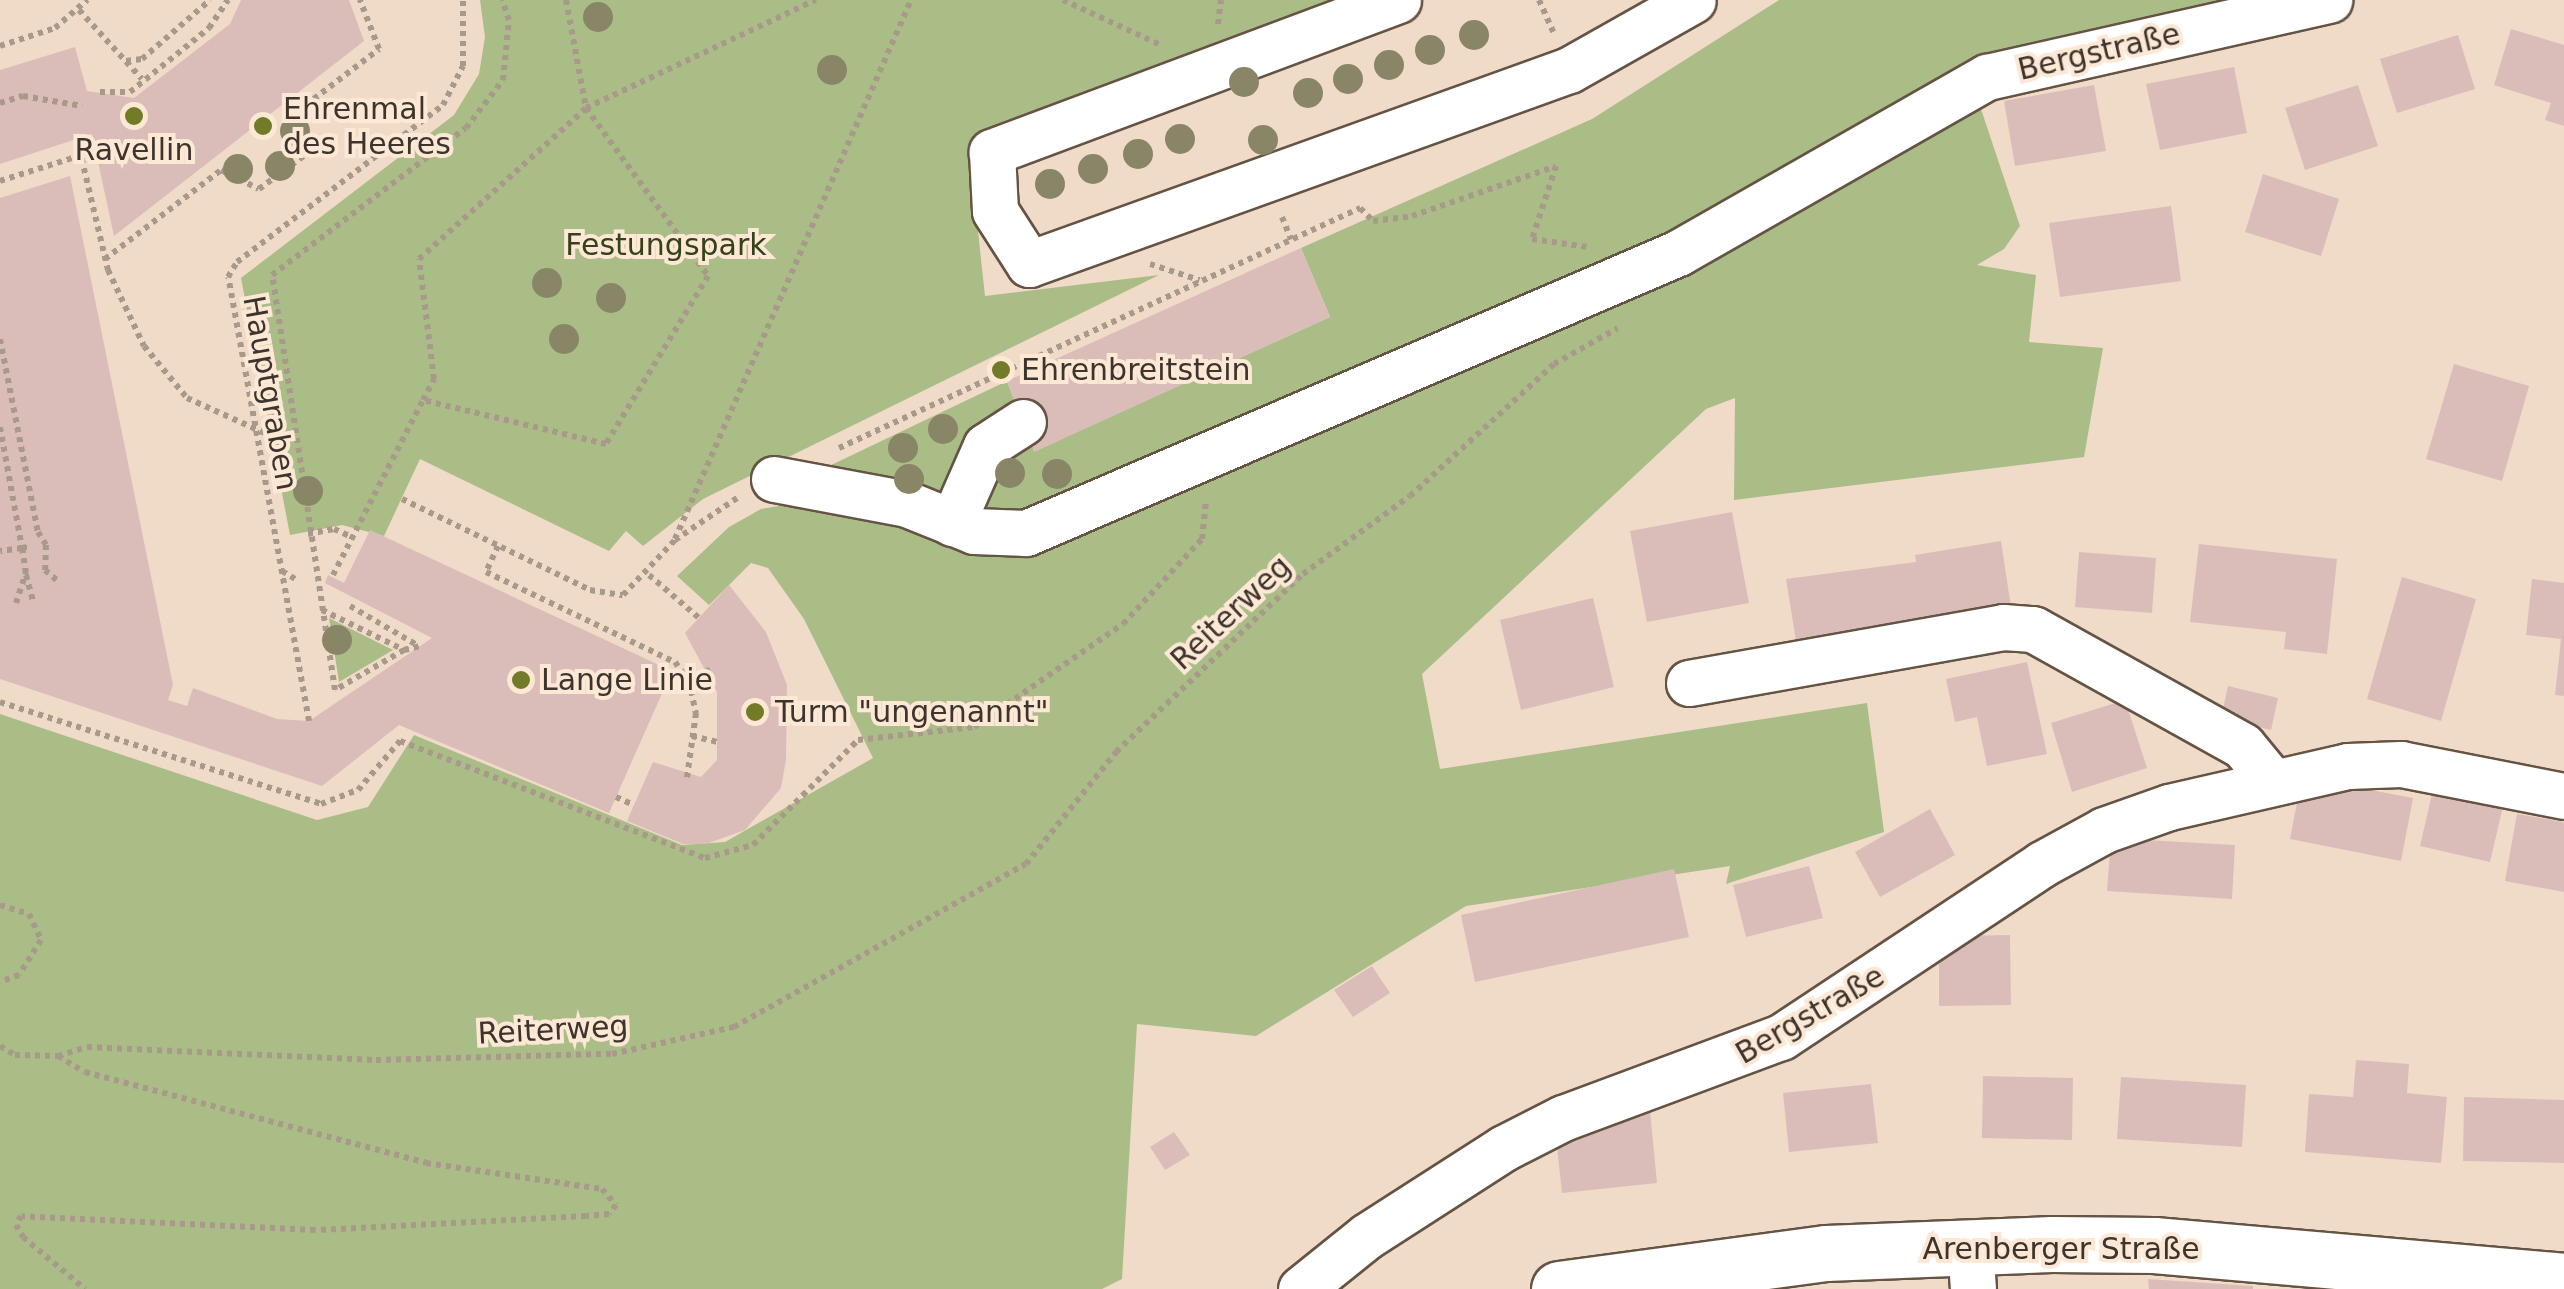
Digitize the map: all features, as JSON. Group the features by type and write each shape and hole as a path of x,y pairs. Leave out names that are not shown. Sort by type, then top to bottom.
{"main road":[{"name":"Arenberger Straße","path":"1559,1289 1628,1283 1826,1253 1972,1268 2154,1245 2439,1278 2564,1281"}],"street":[{"path":"1398,0 992,152 995,211 1029,264 1570,70 1693,0"},
{"name":"Bergstraße","path":"774,480 908,504 952,523 1026,533 1455,354 1678,254 1987,78 2329,0"},
{"path":"952,523 986,446 1023,422"},
{"path":"1689,683 2003,627 2032,629 2242,746 2264,765 2271,780"},
{"name":"Bergstraße","path":"1302,1289 1367,1236 1504,1148 1563,1118 1781,1037 2076,844 2169,807 2271,780 2401,764 2564,796"}],"path":[{"path":"0,46 55,28 87,0"},
{"path":"126,61 142,59 210,0"},
{"path":"105,259 221,170 258,189 304,155 298,111 379,48 360,0"},
{"name":"Hauptgraben","path":"309,720 228,277 237,262 443,105 463,66 463,0"},
{"path":"350,606 419,646 404,650 336,690 308,534 272,275 466,128 503,80 509,20 502,0"},
{"path":"423,400 606,444 708,276 586,108 566,0"},
{"path":"333,575 434,379 419,259 586,108 816,0"},
{"path":"402,499 590,590 623,594 649,575 675,540 911,0"},
{"path":"1062,0 1214,69"},
{"path":"100,92 130,92 209,28 228,3 236,10"},
{"path":"79,10 142,79"},
{"path":"0,103 23,96 82,106"},
{"path":"78,139 105,259 160,371 187,398 269,436"},
{"path":"0,181 82,155"},
{"path":"1001,370 1360,208 1373,222 1412,216 1556,166 1532,239 1600,248"},
{"name":"Reiterweg","path":"58,1056 87,1046 376,1060 612,1054 734,1027 1026,864 1116,752 1303,574 1410,496 1554,364 1632,316"},
{"path":"0,339 5,388 38,532 46,545 45,570 60,583"},
{"path":"0,427 34,602"},
{"path":"308,534 334,529 352,537"},
{"path":"0,702 321,804 358,790 400,742 705,858 753,845 858,740 974,727 1122,624 1202,538"},
{"path":"0,551 32,546"},
{"path":"498,546 486,572 675,662 689,681 696,713 687,776"},
{"path":"280,571 297,580"},
{"path":"16,602 26,573"},
{"path":"649,575 698,618"},
{"path":"321,610 404,650"},
{"path":"689,681 710,670"},
{"path":"692,736 719,742"},
{"path":"616,797 634,805"},
{"path":"0,905 29,914 41,940 19,975 0,982"},
{"path":"0,1046 23,1056 58,1056 85,1072 426,1163 602,1188 616,1205 609,1214 568,1218 315,1230 21,1216 16,1225 23,1237 85,1289"}],"green space":[{"name":"Festungspark","path":"480,0 1364,0 969,148 985,296 1159,275 703,499 643,546 626,531 609,551 420,459 384,536 342,525 290,535 241,278 454,115 479,74 485,37"},
{"path":"1779,0 2229,0 1969,73 2020,226 2004,249 1977,265 2036,275 2029,342 2103,348 2084,457 1734,500 1735,398 1706,409 1422,674 1440,769 1867,703 1884,832 1726,884 1730,866 1466,906 1256,1036 1137,1024 1122,1279 1102,1289 0,1289 0,714 317,820 368,807 414,735 682,845 725,842 873,758 804,619 768,568 751,563 709,605 677,576 729,527 761,509 810,501 900,522 970,553 1030,509 980,510 973,489 1026,431 1035,451 1330,317 1301,248 1592,119"},
{"path":"1007,381 1019,413 941,496 827,467"},
{"path":"329,618 393,650 339,682"}],"building":[{"name":"Ravellin","path":"241,0 349,0 364,41 114,236 92,134 0,164 0,70 75,47 87,91 134,98 230,24"},
{"path":"2511,29 2564,45 2564,126 2545,120 2551,103 2494,85"},
{"path":"2458,35 2475,89 2397,113 2380,59"},
{"path":"2234,67 2247,133 2160,150 2146,84"},
{"path":"2094,85 2106,151 2015,166 2004,101"},
{"path":"2358,85 2378,146 2305,170 2285,108"},
{"path":"2263,174 2339,199 2321,256 2245,232"},
{"path":"70,176 173,685 168,700 187,706 193,688 277,719 309,721 432,638 325,583 328,575 344,583 370,530 672,671 609,813 399,725 322,786 0,679 0,198"},
{"path":"2171,206 2181,281 2060,297 2049,223"},
{"path":"1301,248 1330,317 1034,452 1007,381"},
{"path":"2454,364 2529,386 2502,481 2426,459"},
{"path":"1732,512 1749,603 1647,622 1630,531"},
{"path":"2001,541 2011,607 1798,653 1786,579 1916,562 1915,555"},
{"path":"2199,544 2337,559 2327,654 2284,649 2286,632 2190,622"},
{"path":"2079,552 2156,558 2152,613 2075,607"},
{"path":"2402,577 2476,599 2441,721 2367,699"},
{"path":"2532,579 2564,583 2564,696 2555,695 2561,639 2526,635"},
{"name":"Turm \"ungenannt\"","path":"729,585 766,632 787,685 786,760 781,788 745,830 706,844 683,844 627,821 653,762 701,777 717,760 717,692 685,633"},
{"path":"1593,598 1614,687 1521,710 1500,620"},
{"path":"2027,662 2047,754 1987,766 1977,717 1955,722 1946,679"},
{"path":"2228,686 2278,698 2271,730 2221,718"},
{"path":"2125,700 2147,768 2072,792 2051,723"},
{"path":"2302,777 2413,798 2401,861 2290,839"},
{"path":"2434,785 2504,802 2490,862 2420,846"},
{"path":"1930,809 1955,855 1880,897 1855,852"},
{"path":"2517,814 2564,822 2564,892 2505,881"},
{"path":"2111,838 2235,845 2232,899 2107,891"},
{"path":"1809,866 1823,918 1746,937 1733,885"},
{"path":"1674,869 1689,937 1475,982 1461,915"},
{"path":"2010,935 2011,1005 1939,1006 1939,936"},
{"path":"1372,966 1390,993 1353,1017 1334,990"},
{"path":"2356,1060 2409,1064 2407,1093 2447,1097 2441,1163 2305,1152 2309,1094 2353,1097"},
{"path":"1983,1076 2073,1078 2072,1140 1982,1138"},
{"path":"2121,1077 2246,1085 2242,1147 2117,1139"},
{"path":"1871,1084 1878,1143 1789,1152 1783,1093"},
{"path":"2464,1097 2564,1100 2564,1163 2463,1161"},
{"path":"1650,1110 1657,1183 1562,1193 1556,1137 1591,1134 1589,1116"},
{"path":"1174,1132 1190,1155 1165,1170 1150,1147"},
{"path":"2148,1279 2253,1286 2253,1289 2149,1289"}],"place":[{"name":"Ravellin","path":"134,116"},
{"name":"Ehrenmal des Heeres","path":"263,126"},
{"name":"Ehrenbreitstein","path":"1001,370"},
{"name":"Lange Linie","path":"521,680"},
{"name":"Turm \"ungenannt\"","path":"755,712"}]}
